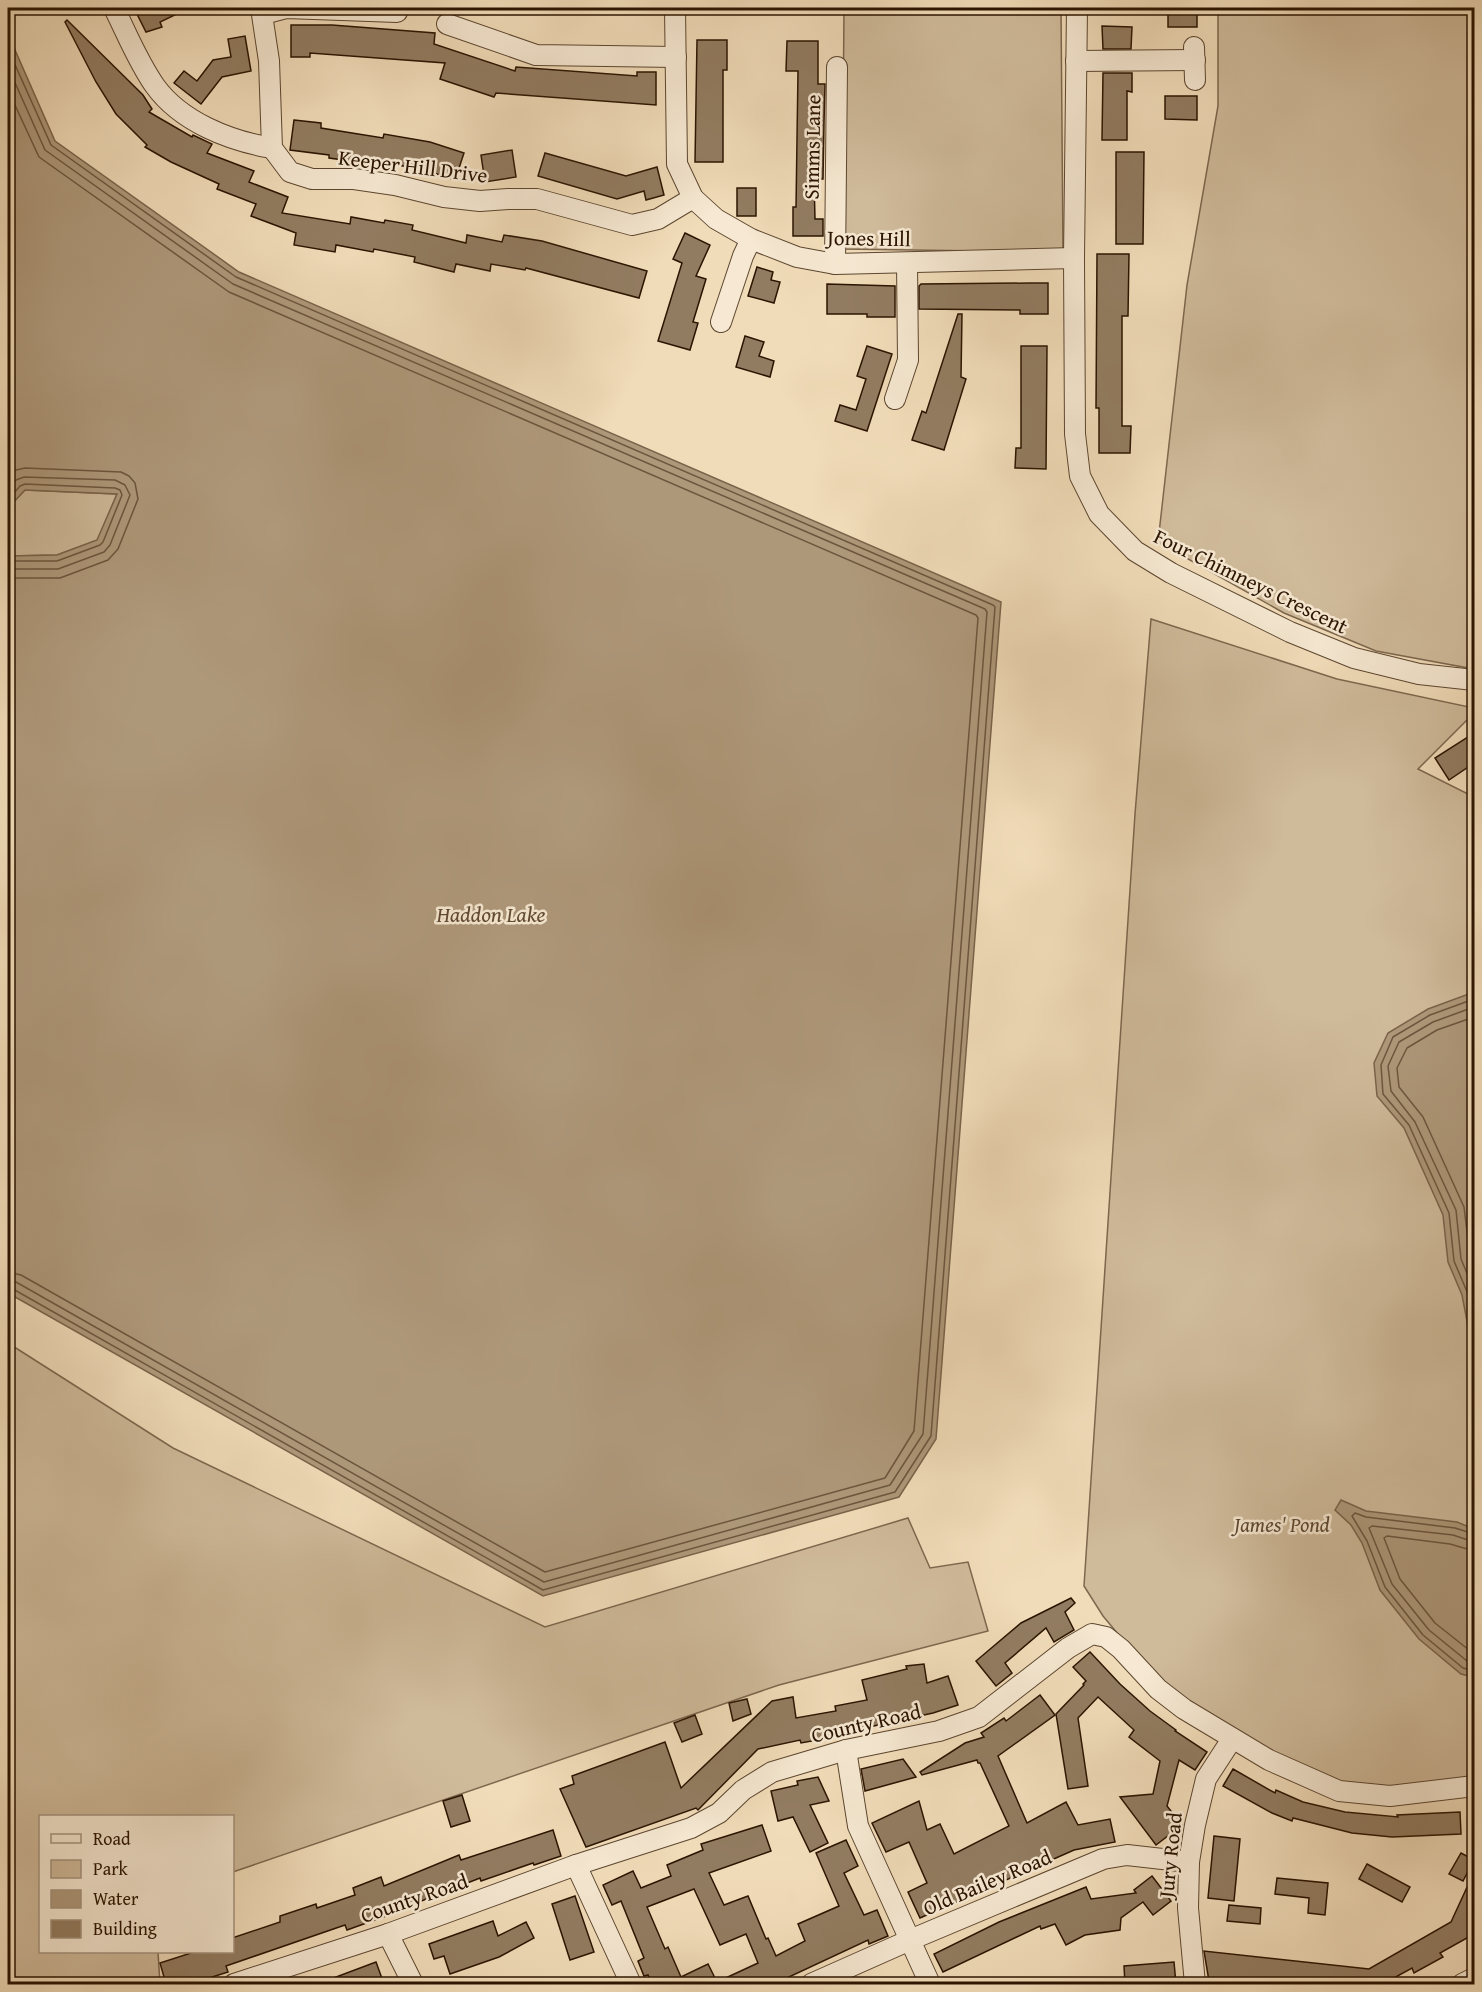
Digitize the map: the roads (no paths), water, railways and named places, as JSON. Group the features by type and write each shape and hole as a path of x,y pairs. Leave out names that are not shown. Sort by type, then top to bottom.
{"street":[{"path":"114,8 130,44 156,87 181,112 217,132 250,144 272,148 269,62 262,11 286,8 397,12"},
{"name":"Jones Hill","path":"675,8 677,164 693,198 716,219 751,239 797,257 835,264 1074,258"},
{"name":"Four Chimneys Crescent","path":"1077,8 1074,258 1075,434 1080,476 1099,514 1135,550 1170,573 1290,632 1354,658 1419,674 1474,680"},
{"path":"447,24 536,55 676,57"},
{"path":"1076,62 1195,53 1195,80"},
{"name":"Simms Lane","path":"835,264 837,68"},
{"name":"Keeper Hill Drive","path":"272,148 290,172 312,179 354,179 395,185 444,197 480,201 537,199 632,225 658,219 693,198"},
{"path":"722,322 743,256 751,239"},
{"path":"895,399 908,360 907,263"},
{"name":"County Road","path":"234,1984 388,1934 576,1865 691,1828 719,1813 743,1790 772,1772 846,1750 939,1731 979,1717 1068,1648 1092,1634 1106,1637 1158,1689 1184,1709 1269,1760 1339,1791 1390,1796 1474,1786"},
{"name":"Jury Road","path":"1195,1984 1188,1908 1190,1862 1195,1825 1206,1779 1232,1739"},
{"path":"846,1750 858,1826 930,1984"},
{"name":"Old Bailey Road","path":"811,1984 1103,1859 1127,1855 1190,1862"},
{"path":"576,1865 631,1984"},
{"path":"388,1934 412,1984"},
{"path":"1462,1984 1474,1978"}],"water":[{"name":"Haddon Lake","path":"8,34 55,141 239,272 1001,602 936,1439 899,1497 543,1596 8,1293 8,556 57,555 97,540 117,494 25,490 8,508"},
{"path":"1474,992 1474,1358 1462,1295 1448,1262 1443,1215 1404,1128 1377,1096 1374,1063 1388,1033 1428,1009"},
{"name":"James' Pond","path":"1341,1500 1366,1511 1457,1522 1474,1529 1474,1677 1461,1674 1419,1639 1380,1590 1362,1543 1351,1525 1335,1510"}]}
